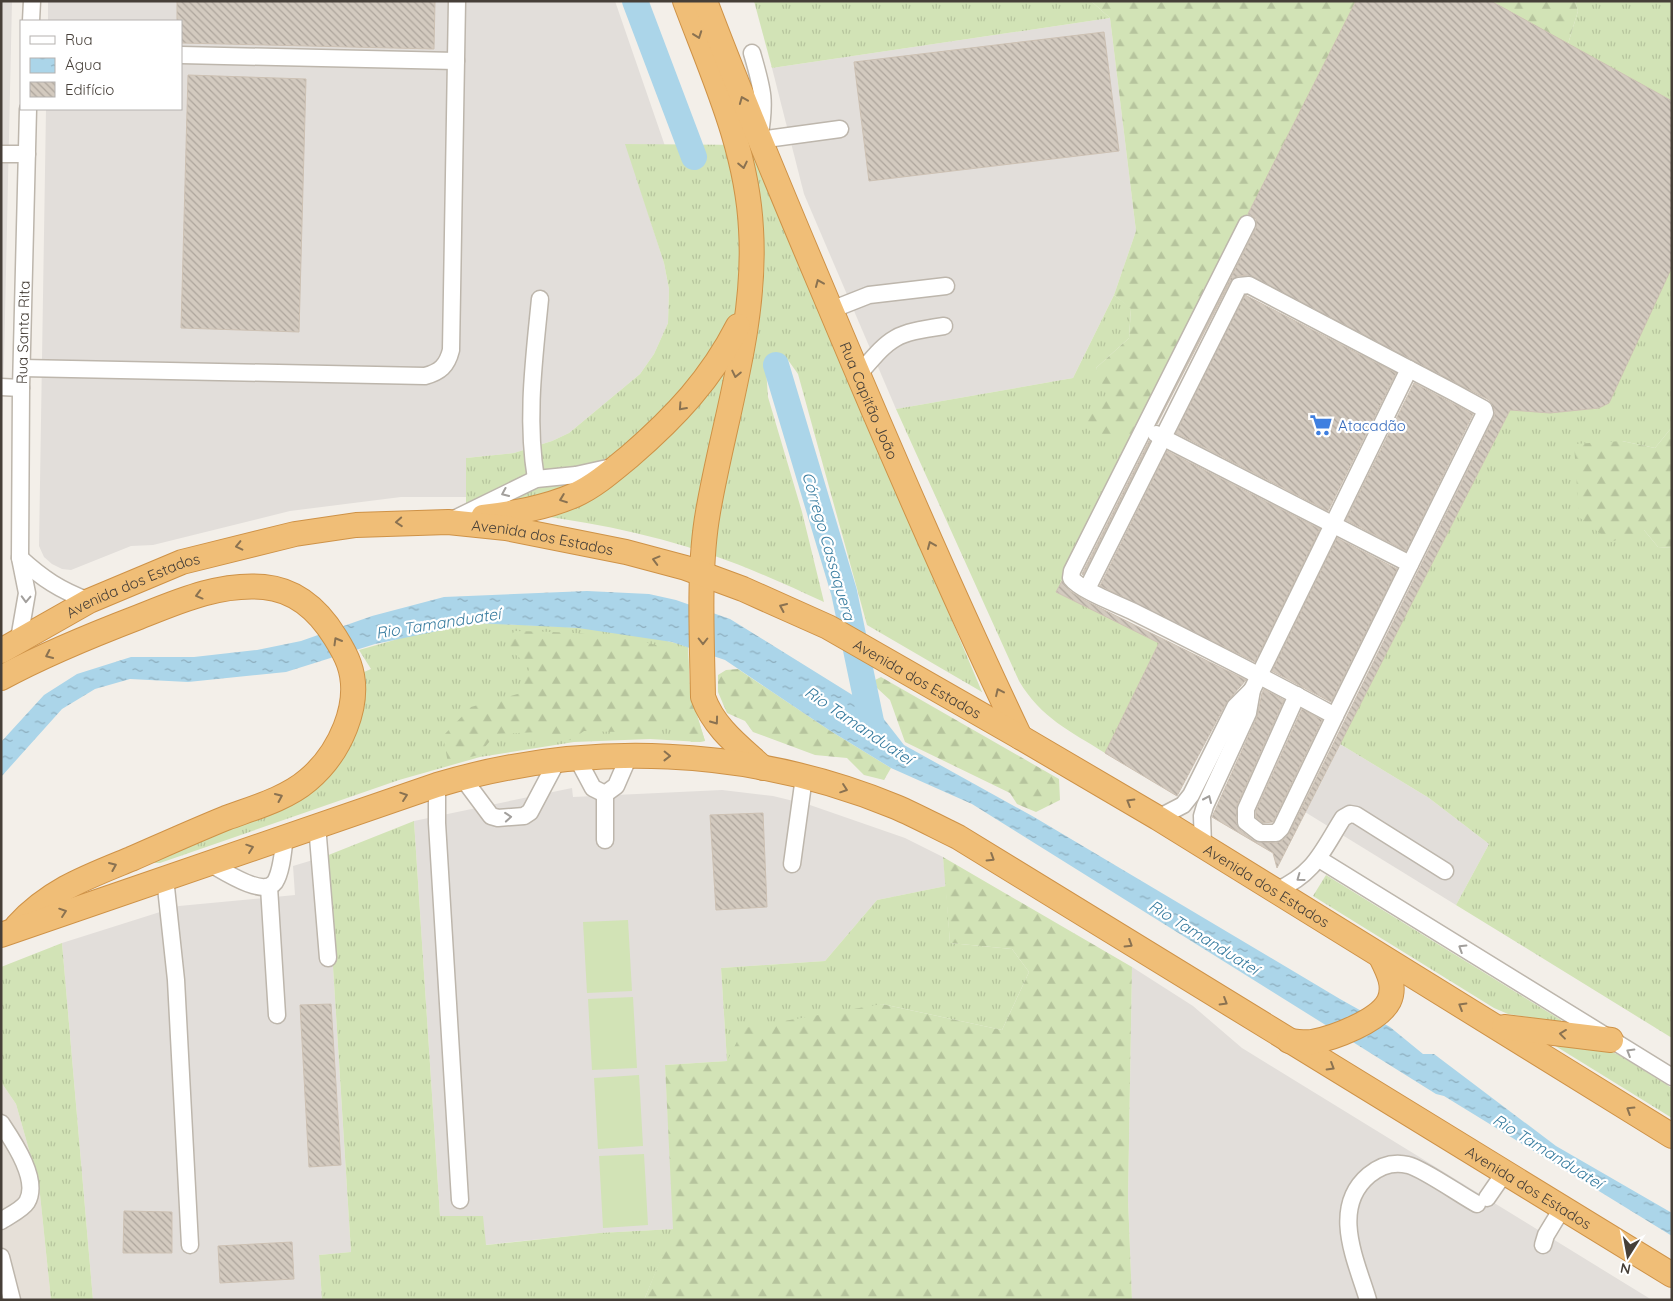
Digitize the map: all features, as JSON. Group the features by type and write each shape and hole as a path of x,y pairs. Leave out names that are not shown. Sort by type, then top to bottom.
{"highway":[{"path":"686,1 719,66"},
{"path":"705,1 738,143 752,230 751,274 740,359 707,513 702,573 703,697 709,712 727,736 763,768"},
{"name":"Rua Capitão João","path":"719,66 759,140 956,601 1020,736"},
{"path":"448,522 524,511 550,504 585,490 619,465 662,429 709,375 728,346 747,308"},
{"name":"Avenida dos Estados","path":"10,645 89,600 182,562 295,534 356,525 448,522 547,535 626,552 702,573 828,627 1020,736 1158,818 1381,958 1672,1136"},
{"path":"1,678 96,634 186,599 225,588 248,586 269,588 291,594 312,607 339,644 349,664 352,681 350,709 336,749 308,780 256,807 65,887 33,908 8,932"},
{"name":"Avenida dos Estados","path":"8,932 317,825 462,777 505,766 568,758 629,756 711,759 763,768 804,777 896,807 958,837 1672,1275"},
{"path":"1289,1041 1311,1042 1324,1038 1365,1022 1384,1009 1390,1000 1391,976 1381,958"},
{"path":"1495,1026 1611,1040"}],"street":[{"path":"31,20 32,1"},
{"path":"22,368 425,376 437,373 449,360 450,350 457,1"},
{"path":"752,53 764,95 764,113 759,140 840,129"},
{"path":"182,55 456,61"},
{"name":"Rua Santa Rita","path":"10,645 27,593 20,558 21,388 28,110"},
{"path":"1,154 27,154"},
{"path":"1247,224 1072,571 1071,578 1075,583 1256,682 1297,695 1335,716"},
{"path":"1087,589 1164,438 1236,290 1244,284 1409,369 1485,411 1281,828 1276,833 1260,833 1246,822 1246,809 1297,695"},
{"path":"831,310 869,295 946,286"},
{"path":"536,479 531,448 530,403 540,299"},
{"path":"858,375 886,343 897,336 907,332 944,326"},
{"path":"1203,846 1202,822 1205,806 1248,713 1256,682 1409,369"},
{"path":"1,388 21,388"},
{"path":"1144,428 1410,564"},
{"path":"448,522 536,479 576,475 619,465"},
{"path":"20,558 44,580 64,591 89,600"},
{"path":"1158,818 1183,805 1191,795 1235,707 1256,682"},
{"path":"605,794 616,786 629,756"},
{"path":"462,777 491,816 498,818 524,816 534,806 568,758 593,788 605,794"},
{"path":"792,864 804,777"},
{"path":"437,785 437,823 460,1200"},
{"path":"605,794 605,840"},
{"path":"1276,891 1304,876 1319,859 1343,818 1350,814 1356,815 1445,871"},
{"path":"317,825 328,958"},
{"path":"209,863 252,885 260,888 269,887 274,883 277,876 285,837"},
{"path":"1319,859 1672,1077"},
{"path":"165,878 176,980 190,1245"},
{"path":"269,887 277,1016"},
{"path":"1,1122 27,1170 31,1189 26,1203 1,1221"},
{"path":"1368,1300 1347,1220 1348,1204 1362,1180 1379,1166 1409,1164 1482,1201 1505,1172"},
{"path":"1543,1245 1546,1235 1563,1207"},
{"path":"1,1257 12,1300"}],"shaded area":[{"path":"12,1 4,361 1,452 1,2"},
{"path":"48,1 615,1 665,146 626,144 664,263 669,289 668,323 654,354 640,374 569,433 552,441 514,453 466,458 466,497 401,497 290,511 153,545 131,546 71,570 62,569 52,564 44,557 39,546 46,110 182,110 182,20 48,20"},
{"path":"1110,18 1136,231 1114,295 1073,378 896,409 804,194 772,68"},
{"path":"1340,744 1429,798 1489,844 1456,905 1305,812"},
{"path":"572,788 573,797 722,790 773,796 810,805 905,838 943,857 946,886 877,900 825,961 721,968 727,1061 665,1065 674,1229 599,1233 485,1245 440,1216 414,821"},
{"path":"326,856 351,1252 319,1255 322,1300 93,1300 62,943 179,906 295,895 293,866"},
{"path":"1132,967 1193,1006 1242,1048 1652,1300 1132,1300 1128,1199"},
{"path":"1,1082 16,1104 39,1185 51,1300 1,1300"}],"green space":[{"path":"754,1 1091,1 1110,18 772,68"},
{"path":"1091,1 1356,1 1135,437 1096,439 1080,418 1107,396 1096,368 1129,338 1131,309 1114,295 1136,231 1110,18"},
{"path":"1491,1 1575,1 1578,11 1568,44"},
{"path":"1575,1 1672,1 1672,101 1568,44 1578,11"},
{"path":"625,144 752,145 982,692 867,625 798,374 788,360 766,369 768,397 802,512 824,602 726,560 682,545 621,530 559,518 466,507 466,458 514,453 552,441 569,433 640,374 654,354 668,323 669,289 664,263"},
{"path":"1672,267 1672,427 1655,448 1622,441 1644,530 1658,547 1672,548 1672,1038 1456,905 1489,844 1429,798 1340,744 1510,410 1550,413 1599,408"},
{"path":"1114,295 1131,308 1129,338 1096,368 1135,437 1056,592 1159,643 1105,753 1057,723 1037,705 1019,681 896,409 1073,378"},
{"path":"1672,427 1672,548 1658,547 1644,530 1611,542 1579,517 1574,444 1622,441 1655,448"},
{"path":"476,623 556,626 611,631 664,640 688,647 690,693 705,741 650,739 574,742 480,757 399,780 160,863 155,863 154,860 322,783 343,759 361,718 364,704 364,672 371,669 359,650 412,635"},
{"path":"514,631 580,633 624,638 688,655 690,693 705,741 691,742 681,727 661,723 652,736 627,736 619,732 584,731 571,740 559,741 538,732 496,734 478,755 448,763 443,736 471,707 521,693 530,666 507,648"},
{"path":"738,669 829,730 891,768 884,780 864,775 847,758 815,755 753,732 745,721 727,713 718,692 718,675 726,670"},
{"path":"881,677 1059,779 1060,800 1036,812 1017,804 1010,793 905,742 890,700 877,688 875,680"},
{"path":"414,821 440,1216 483,1216 486,1245 599,1233 674,1229 644,1300 322,1300 319,1255 351,1252 326,856"},
{"path":"943,857 1132,967 1128,1199 1132,1300 644,1300 673,1229 665,1065 727,1061 744,1028 882,1004 1002,1030 1029,972 1012,949 950,943"},
{"path":"1326,875 1561,1020 1561,1022 1508,1014 1494,1008 1313,896"},
{"path":"946,886 950,943 1012,949 1029,972 1002,1030 882,1004 727,1061 721,968 825,961 877,900"},
{"path":"628,920 632,991 587,993 583,922"},
{"path":"62,943 93,1300 51,1300 39,1185 16,1104 1,1082 1,967"},
{"path":"633,997 637,1068 592,1070 588,999"},
{"path":"1549,1042 1605,1049 1619,1055 1672,1088 1672,1118"},
{"path":"639,1075 643,1146 598,1149 594,1078"},
{"path":"644,1154 648,1225 603,1228 599,1156"}],"water":[{"name":"Rio Tamanduateí","path":"587,591 649,594 676,600 730,619 867,704 883,718 904,745 1034,817 1390,1027 1423,1054 1434,1054 1556,1146 1672,1213 1672,1236 1444,1096 1436,1094 972,804 891,768 829,730 725,660 672,642 578,628 476,623 375,644 286,672 188,682 130,679 95,689 62,709 1,777 1,742 44,695 77,674 131,657 194,657 257,650 301,641 372,616 444,597"}],"building":[{"path":"177,1 435,1 434,49 182,43 182,20 177,20"},
{"path":"1356,1 1491,1 1672,101 1672,267 1609,403 1599,408 1550,413 1510,410 1277,868 1273,853 1212,817 1257,717 1262,693 1264,689 1284,700 1237,805 1236,822 1240,830 1254,841 1276,843 1283,840 1290,832 1494,417 1495,411 1489,400 1248,275 1238,276 1230,282 1157,424 1256,228 1256,219 1248,214"},
{"path":"1104,32 1119,151 869,181 854,62"},
{"path":"188,75 306,79 299,332 181,328"},
{"path":"1245,295 1396,373 1328,511 1176,433"},
{"path":"1414,383 1473,414 1406,551 1346,520"},
{"path":"1150,442 1083,575 1082,574"},
{"path":"1167,451 1320,529 1255,662 1100,586"},
{"path":"1337,538 1397,569 1331,702 1272,671"},
{"path":"1062,581 1070,591 1086,601 1246,680 1226,703 1177,796 1105,753 1159,643 1056,592"},
{"path":"1302,709 1322,720 1273,822 1263,823 1256,817 1256,811"},
{"path":"763,813 767,907 716,910 710,815"},
{"path":"331,1004 341,1165 309,1167 300,1005"},
{"path":"124,1211 172,1212 172,1253 123,1253"},
{"path":"292,1242 294,1279 220,1283 218,1246"}],"waterway":[{"name":"Córrego Cassaquera","path":"635,1 694,157"},
{"name":"Córrego Cassaquera","path":"776,365 844,592 873,731"}],"place":[{"name":"Atacadão","path":"1321,425"}]}
